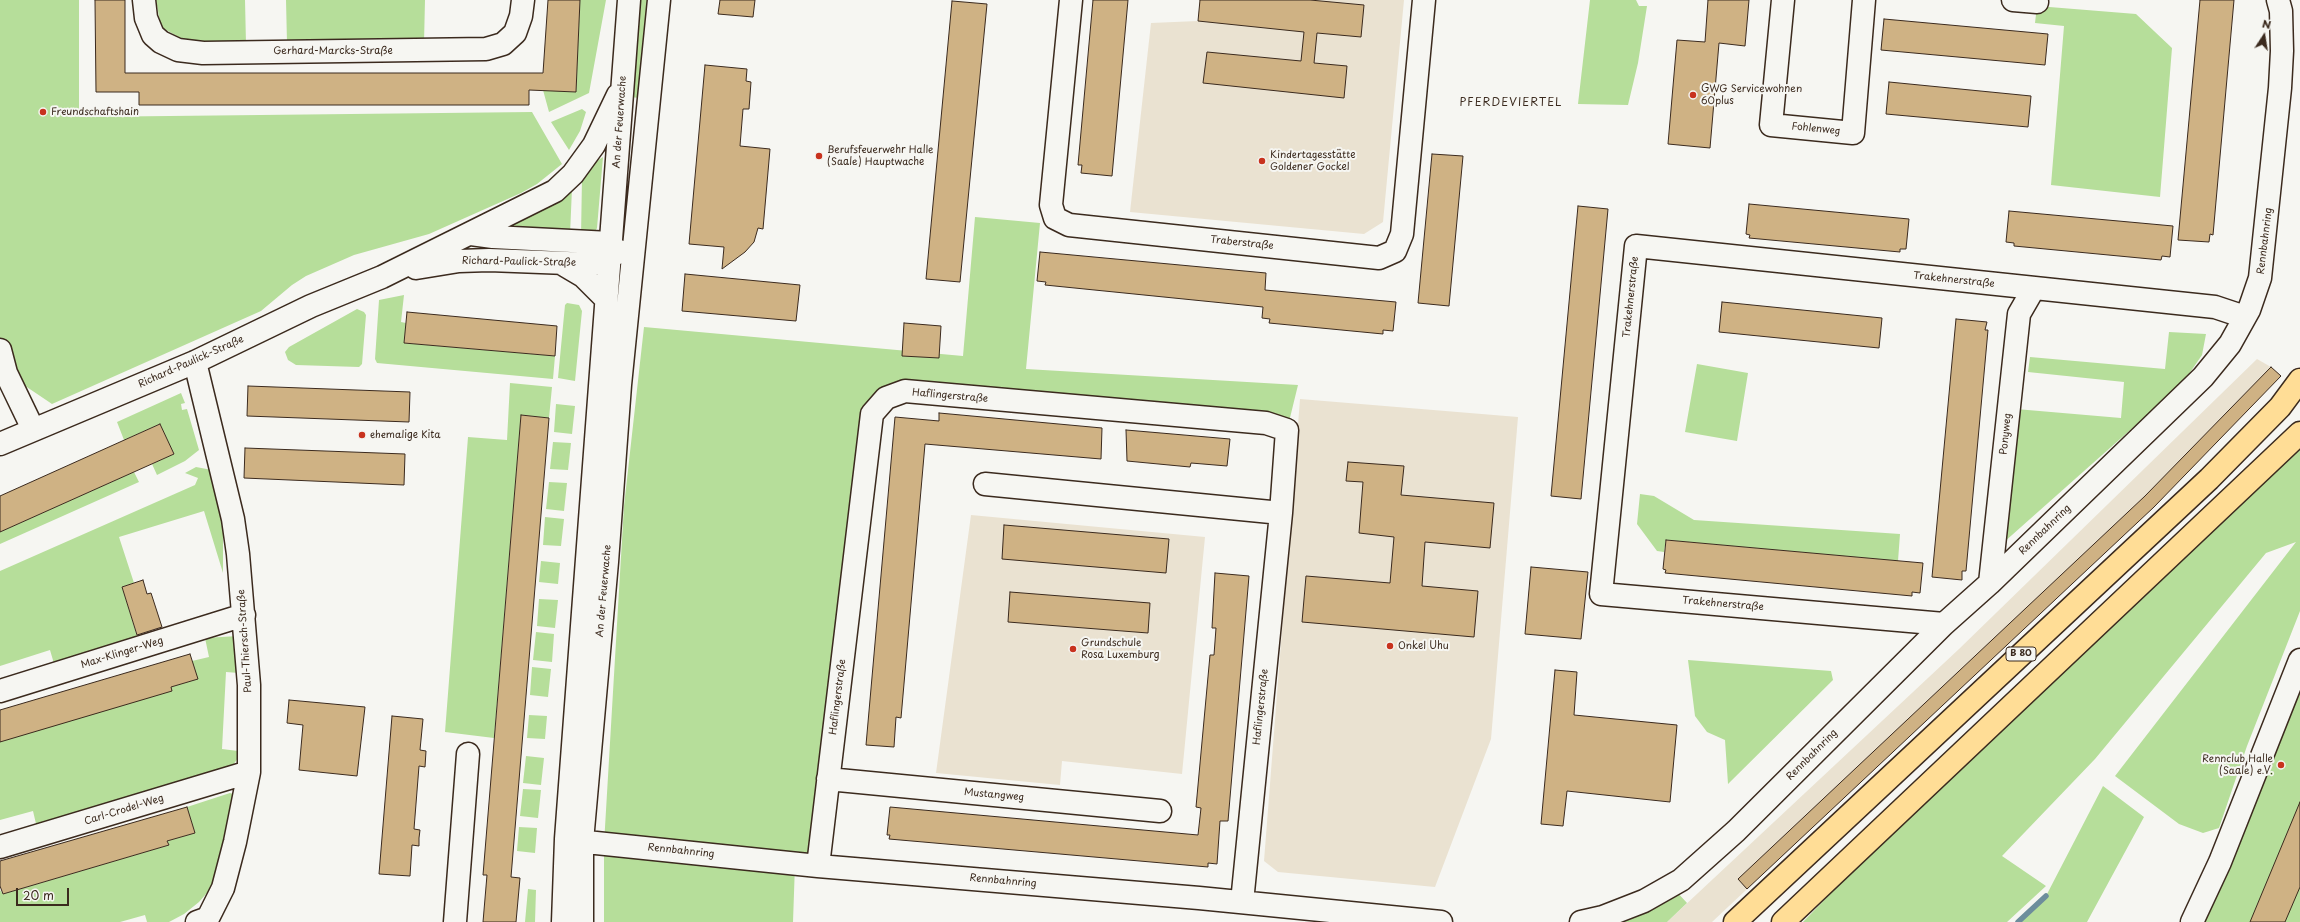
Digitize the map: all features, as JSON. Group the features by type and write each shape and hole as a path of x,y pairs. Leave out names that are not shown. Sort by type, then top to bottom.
{"highway":[{"name":"B 80","path":"1735,922 2209,479 2280,407 2300,380"},
{"path":"1783,922 2300,433"}],"street":[{"name":"Gerhard-Marcks-Straße","path":"144,0 146,18 153,35 161,42 178,50 203,53 486,49 503,44 515,33 521,16 523,0"},
{"name":"An der Feuerwache","path":"563,922 607,562 620,385 618,253 622,84 629,0"},
{"name":"An der Feuerwache","path":"582,922 574,840 605,298 618,253 628,240 635,226 659,0"},
{"name":"Traberstraße","path":"1070,0 1051,205 1055,218 1069,225 1379,258 1395,251 1402,234 1424,0"},
{"name":"Fohlenweg","path":"1783,0 1771,124 1853,132 1864,0"},
{"path":"2013,0 2037,2"},
{"name":"Rennbahnring","path":"1581,922 1602,917 1644,901 1681,880 1736,831 1944,624 1990,583 2203,377 2230,344 2245,317 2260,278 2270,196 2282,51 2281,11 2278,0"},
{"name":"Richard-Paulick-Straße","path":"0,444 195,362 310,306 382,277 555,191 573,174 594,144 622,84"},
{"path":"471,234 618,253"},
{"name":"Trakehnerstraße","path":"1944,624 1601,594 1636,246 2215,307 2245,317"},
{"name":"Richard-Paulick-Straße","path":"382,277 422,266 460,261 489,260 593,264 618,253"},
{"path":"561,263 583,276 605,298"},
{"name":"Ponyweg","path":"1990,583 2020,314 2034,288"},
{"path":"0,350 6,373 33,430"},
{"name":"Paul-Thiersch-Straße","path":"195,362 233,519 244,615 248,685 249,772 230,863 223,888 206,921"},
{"name":"Haflingerstraße","path":"818,866 872,414 886,398 905,391 1266,423 1287,430 1281,513 1242,902"},
{"path":"985,484 1281,513"},
{"name":"Max-Klinger-Weg","path":"0,692 244,615"},
{"path":"2192,922 2220,862 2300,660"},
{"path":"455,922 468,754"},
{"name":"Carl-Crodel-Weg","path":"0,848 249,772"},
{"name":"Mustangweg","path":"828,779 1160,811"},
{"name":"Rennbahnring","path":"574,840 818,866 1242,902 1441,922"}],"shaded area":[{"name":"Kindertagesstätte Goldener Gockel","path":"1200,0 1404,0 1383,222 1364,234 1130,212 1151,23 1198,21"},
{"path":"2257,359 2271,367 2281,376 2154,507 1712,922 1667,922 1959,649"},
{"name":"Onkel Uhu","path":"1300,399 1518,417 1491,739 1435,887 1278,872 1264,861"},
{"name":"Grundschule Rosa Luxemburg","path":"971,515 1205,537 1182,774 1062,761 1060,785 936,773"}],"green space":[{"path":"0,0 79,0 79,117 532,112 562,164 537,184 521,193 429,234 354,255 306,276 292,285 261,311 52,404 6,373 0,350"},
{"path":"156,0 245,0 246,44 189,43 161,27"},
{"path":"286,0 425,0 424,43 287,43"},
{"path":"580,0 606,0 589,93 549,112 543,90 576,92"},
{"path":"639,0 648,0 640,98 629,97"},
{"path":"1590,0 1636,0 1639,6 1647,6 1638,63 1628,105 1578,104"},
{"path":"2037,6 2136,14 2172,48 2160,197 2051,185 2064,26 2035,23"},
{"path":"582,109 586,112 580,131 569,150 551,122"},
{"path":"603,157 597,228 595,232 581,237 582,177 597,161"},
{"path":"572,188 570,235 498,230"},
{"path":"975,217 1040,223 1026,369 1298,385 1287,430 905,391 872,414 818,866 795,864 793,922 604,922 604,844 624,506 644,327 963,356"},
{"path":"404,295 401,322 406,323 404,343 555,356 553,379 377,363 375,359 379,300"},
{"path":"567,303 579,305 582,311 575,381 558,378 565,305"},
{"path":"357,309 364,312 366,315 362,364 359,367 296,365 288,360 285,352 289,347"},
{"path":"2169,332 2206,334 2202,355 2182,384 2003,543 2016,409 2121,418 2124,382 2028,372 2030,357 2165,369"},
{"path":"1697,364 1748,373 1737,441 1685,432"},
{"path":"510,383 552,387 549,418 521,415 494,738 445,732 468,437 507,440"},
{"path":"181,393 185,403 181,404 182,410 187,409 199,450 185,461 157,475 152,464 174,454 160,424 124,440 117,422"},
{"path":"556,404 575,406 572,434 554,432"},
{"path":"2300,436 2300,611 2247,746 2219,828 2203,833 2179,824 2115,776 2296,542 2266,553 2095,759 2002,856 2046,886 2007,922 1803,922 2037,681"},
{"path":"553,442 571,443 568,470 550,469"},
{"path":"196,467 212,470 223,504 223,573 204,511 119,537 134,583 122,587 137,636 55,667 50,650 0,666 0,571 195,485 198,478 185,473"},
{"path":"134,472 139,482 0,544 0,532"},
{"path":"549,482 567,483 564,511 546,509"},
{"path":"1640,494 1654,496 1694,520 1900,534 1898,561 1666,540 1664,552 1657,551 1637,524"},
{"path":"545,517 564,519 561,546 543,545"},
{"path":"541,561 560,563 558,584 539,582"},
{"path":"539,599 558,600 555,628 537,626"},
{"path":"536,632 554,634 552,662 533,660"},
{"path":"238,636 239,673 226,672 222,749 238,751 238,758 233,765 226,770 37,828 33,811 0,820 0,738 172,691 171,687 197,679 192,661 209,657 205,638"},
{"path":"1688,660 1831,671 1833,680 1728,784 1725,740 1707,732 1695,716"},
{"path":"532,667 551,669 548,697 530,695"},
{"name":"Rennclub Halle (Saale) e.V.","path":"2300,668 2300,922 2194,922"},
{"path":"529,715 547,716 545,739 527,738"},
{"path":"526,756 544,758 541,785 523,783"},
{"path":"2103,786 2144,817 2087,922 2018,922 2046,896"},
{"path":"523,789 541,790 538,818 520,816"},
{"path":"230,793 233,794 234,800 218,870 212,887 199,902 184,914 169,922 147,922 145,915 120,922 0,922 0,890 3,894 169,845 167,841 195,833 187,807"},
{"path":"519,827 537,828 535,853 517,851"},
{"path":"528,889 536,890 535,922 525,922"},
{"path":"1676,891 1687,903 1667,922 1619,922 1652,910"}],"building":[{"path":"95,0 125,0 125,73 543,73 548,0 580,0 576,92 529,90 529,105 139,105 139,92 96,92"},
{"path":"720,0 755,0 753,17 718,14"},
{"path":"1093,0 1128,0 1112,176 1081,173 1082,165 1078,165"},
{"path":"1200,0 1310,0 1364,5 1361,37 1317,33 1314,63 1347,66 1344,98 1203,83 1207,52 1301,61 1304,32 1198,21"},
{"name":"GWG Servicewohnen 60plus","path":"1708,0 1749,0 1745,46 1719,43 1710,148 1668,144 1677,40 1705,42"},
{"path":"2200,0 2234,0 2213,235 2210,234 2209,242 2178,240"},
{"path":"952,1 987,4 960,282 926,279"},
{"path":"1884,19 2048,34 2045,65 1881,50"},
{"path":"705,65 747,69 746,81 751,82 749,109 743,109 740,146 770,149 763,229 758,228 754,242 745,252 722,269 724,247 689,244"},
{"path":"1889,82 2031,96 2028,127 1886,114"},
{"path":"1432,154 1463,156 1449,306 1418,303"},
{"path":"1749,204 1909,219 1906,249 1900,249 1900,252 1749,238 1750,235 1746,234"},
{"path":"1578,206 1608,209 1581,499 1551,496"},
{"path":"2009,211 2173,226 2170,257 2162,256 2161,260 2014,246 2014,243 2006,242"},
{"path":"1040,252 1266,273 1265,290 1396,302 1393,331 1383,330 1383,334 1269,323 1270,319 1262,318 1263,307 1045,285 1046,282 1037,281"},
{"path":"685,274 800,285 796,321 682,311"},
{"path":"1722,302 1882,318 1879,348 1719,332"},
{"path":"407,312 557,326 555,356 404,343"},
{"path":"1956,319 1987,322 1985,330 1988,330 1966,571 1962,571 1962,580 1932,577"},
{"path":"904,323 941,326 939,358 902,356"},
{"path":"2271,367 2281,376 2154,507 1747,889 1738,879 2145,496"},
{"path":"248,386 410,392 409,422 247,416"},
{"path":"939,413 1102,428 1101,459 925,444 901,718 896,717 894,747 866,745 895,417 939,421"},
{"path":"521,415 549,418 511,877 520,878 516,922 483,922 487,875 483,875"},
{"path":"160,424 174,454 0,532 0,496"},
{"path":"1126,430 1230,439 1227,466 1191,463 1190,467 1127,461"},
{"path":"245,448 405,454 404,485 244,478"},
{"path":"1348,462 1404,466 1401,495 1494,503 1490,548 1425,542 1422,586 1478,591 1474,637 1302,622 1306,576 1390,583 1394,537 1359,533 1363,482 1346,481"},
{"path":"1004,525 1169,539 1166,573 1002,559"},
{"path":"1666,540 1923,563 1920,593 1912,592 1912,596 1665,573 1666,570 1663,569"},
{"path":"1531,567 1588,572 1581,639 1525,634"},
{"path":"1215,573 1249,576 1228,821 1220,821 1217,864 1208,863 1208,867 889,839 890,835 887,835 890,807 1198,835 1201,808 1196,807 1210,655 1214,655 1216,628 1212,628"},
{"path":"143,580 147,594 151,593 162,627 137,635 122,587"},
{"path":"1010,592 1150,603 1148,633 1008,622"},
{"path":"190,654 198,679 171,687 172,691 0,742 0,710"},
{"path":"1555,670 1577,672 1574,715 1677,725 1670,802 1567,791 1563,826 1541,824"},
{"path":"289,700 365,707 357,776 299,770 303,725 287,723"},
{"path":"392,716 423,719 420,750 426,751 425,767 419,766 414,829 420,830 419,846 412,845 410,876 379,874"},
{"path":"2300,802 2300,887 2285,922 2250,922"},
{"path":"187,807 195,833 167,841 169,845 3,894 0,886 0,861"}],"waterway":[{"path":"2018,922 2046,896"}],"place":[{"name":"GWG Servicewohnen 60plus","path":"1693,95"},
{"name":"Freundschaftshain","path":"43,112"},
{"name":"Berufsfeuerwehr Halle (Saale) Hauptwache","path":"819,156"},
{"name":"Kindertagesstätte Goldener Gockel","path":"1262,161"},
{"name":"ehemalige Kita","path":"362,435"},
{"name":"Onkel Uhu","path":"1390,646"},
{"name":"Grundschule Rosa Luxemburg","path":"1073,649"},
{"name":"Rennclub Halle (Saale) e.V.","path":"2281,765"}],"district":[{"name":"PFERDEVIERTEL","path":"1511,103"}]}
